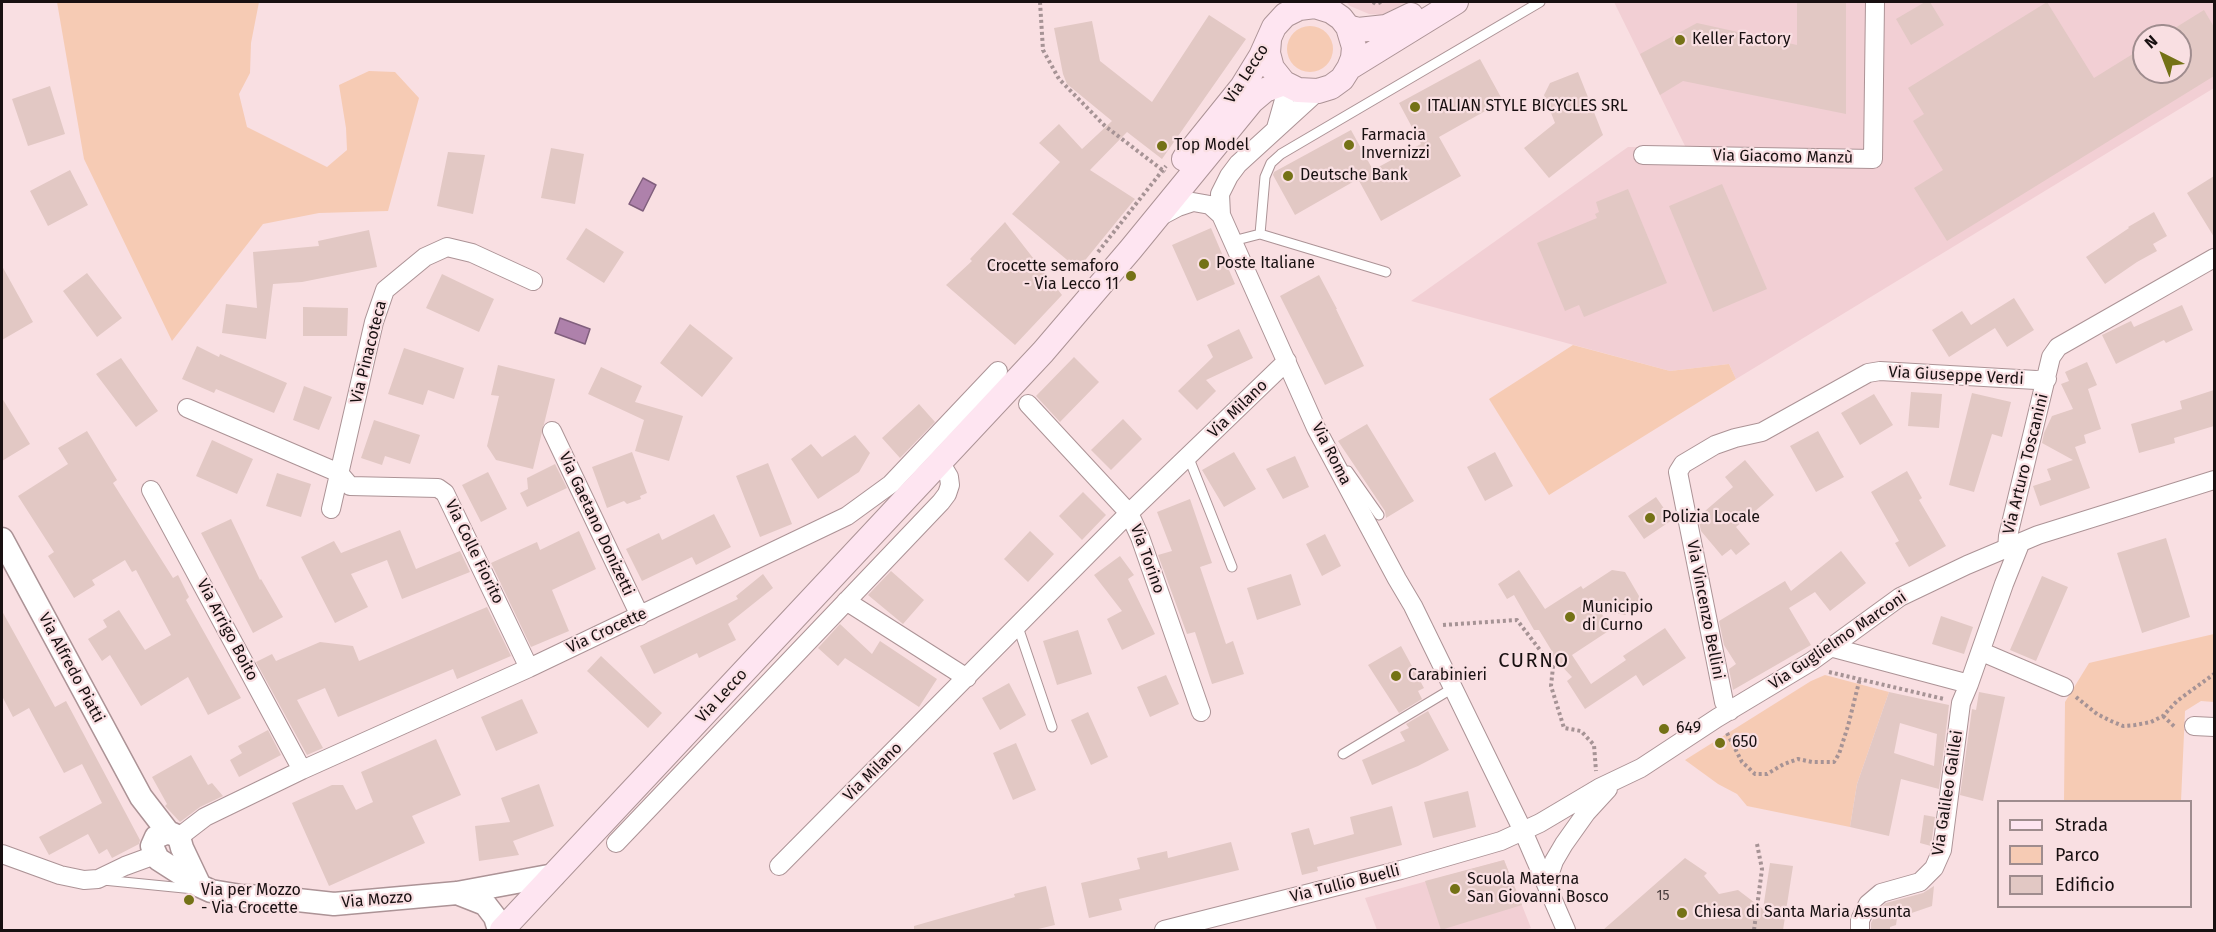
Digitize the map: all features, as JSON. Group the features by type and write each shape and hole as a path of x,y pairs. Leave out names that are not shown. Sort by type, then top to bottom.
{"main road":[{"path":"1269,40 1274,27 1289,8 1315,6 1336,13 1358,30 1386,27 1440,2"},
{"path":"1349,68 1456,2"},
{"path":"1286,84 1298,90 1318,91 1331,87 1342,79 1349,68 1354,48 1336,13"},
{"name":"Via Lecco","path":"501,930 1043,351 1252,102 1265,90 1286,84 1272,68 1268,53 1269,40"},
{"name":"Via Lecco","path":"1043,351 1119,239 1242,87 1269,40"}],"street":[{"name":"Via Giacomo Manzù","path":"1643,154 1874,159 1875,2"},
{"path":"1275,130 1286,84"},
{"path":"1221,215 1219,200 1225,182 1238,164 1318,91"},
{"path":"1156,219 1193,202 1210,205 1221,215"},
{"name":"Via Roma","path":"1221,215 1316,428 1413,606 1523,831 1546,884"},
{"name":"Via Pinacoteca","path":"339,473 374,322 385,290 425,257 447,247 472,254 533,281"},
{"name":"Via Giuseppe Verdi","path":"1678,472 1683,464 1715,445 1762,432 1868,373 1880,371 2047,379 2051,357 2058,347 2214,258"},
{"name":"Via Milano","path":"779,866 1129,513 1287,361"},
{"name":"Via Crocette","path":"166,845 205,817 302,770 529,668 847,516 891,484 998,371"},
{"name":"Via Arturo Toscanini","path":"1982,652 2014,546 2008,536 2047,379"},
{"name":"Via Torino","path":"1028,404 1129,513 1140,537 1202,712"},
{"name":"Via Colle Fiorito","path":"187,408 339,473 350,486 438,488 445,493 452,502 529,668"},
{"name":"Via Gaetano Donizetti","path":"552,431 639,616"},
{"name":"Via Lecco","path":"616,843 947,494 950,477 940,462"},
{"name":"Via Vincenzo Bellini","path":"1678,472 1724,702 1730,711"},
{"path":"331,509 339,473"},
{"name":"Via Guglielmo Marconi","path":"1523,831 1641,768 1812,661 1900,597 2038,535 2214,480"},
{"name":"Via Arrigo Boito","path":"151,490 302,770"},
{"name":"Via Alfredo Piatti","path":"2,538 166,845"},
{"path":"846,601 967,678"},
{"path":"1830,647 1969,684"},
{"path":"1982,652 2064,687"},
{"name":"Via Galileo Galilei","path":"1860,930 1860,920 1868,904 1881,893 1920,882 1935,868 1942,850 1962,703 1982,652"},
{"path":"2194,726 2214,727"},
{"name":"Via Guglielmo Marconi","path":"1546,884 1554,861 1564,844 1612,783"},
{"name":"Via Tullio Buelli","path":"1170,930 1401,870 1501,841 1523,831"},
{"path":"2,854 60,875 98,879 166,845"},
{"name":"Via Mozzo","path":"166,845 206,888 241,896 334,904 457,893 554,875"},
{"path":"1546,884 1566,930"},
{"path":"457,893 484,904 495,917 501,930"}],"lane":[{"path":"1260,234 1265,177 1271,163 1281,154 1540,2"},
{"path":"1233,241 1260,234 1386,272"},
{"path":"1316,428 1380,515"},
{"path":"1188,456 1232,567"},
{"path":"1018,627 1052,727"},
{"path":"1343,754 1453,688"},
{"path":"92,879 206,888"}],"path":[{"path":"1040,2 1043,50 1059,79 1105,126 1163,170"},
{"path":"1374,2 1376,4 1381,2"},
{"path":"1445,636 1440,625 1517,620 1553,667 1551,686 1564,728 1569,727 1581,731 1594,745 1596,772 1589,777"},
{"path":"1823,671 1962,703"},
{"path":"2064,687 2097,714 2123,726 2136,725 2151,723 2163,716 2177,701 2214,674"},
{"path":"1725,730 1742,762 1755,774 1767,774 1798,759 1812,762 1834,762 1848,726 1860,678"},
{"path":"1754,930 1762,869 1757,844"}],"shaded area":[{"path":"1346,2 1408,2 1381,15 1369,14"},
{"path":"1614,2 2214,2 2214,88 1736,379 1729,364 1670,371 1411,301 1628,147 1686,148"},
{"path":"643,178 656,185 643,211 629,204"},
{"path":"560,318 590,329 585,344 555,333"},
{"name":"Scuola Materna San Giovanni Bosco","path":"1504,860 1531,928 1524,930 1377,930 1365,898"}],"green space":[{"path":"57,2 259,2 251,43 250,73 239,94 247,127 327,167 347,150 339,85 369,71 395,72 419,98 388,211 319,213 263,224 172,341 84,159"},
{"path":"1315,26 1327,32 1332,40 1332,58 1327,66 1319,71 1305,72 1293,66 1288,58 1287,44 1293,32 1301,27"},
{"path":"1573,345 1670,371 1729,364 1736,379 1549,495 1489,399"},
{"path":"2214,634 2214,702 2201,701 2185,711 2181,800 2064,800 2065,702 2089,663"},
{"path":"1825,675 1889,692 1857,784 1850,827 1747,806 1737,794 1718,784 1685,760 1811,681"}],"building":[{"path":"1797,2 1846,2 1846,114 1683,81 1660,95 1640,54 1697,23 1797,45"},
{"path":"1925,2 1930,2 1944,25 1911,45 1896,19"},
{"path":"2047,2 2094,78 2132,54 2132,84 2192,84 2192,24 2181,24 2204,10 2214,27 2214,76 1947,241 1914,188 1943,170 1913,121 1924,114 1908,88"},
{"path":"1209,15 1246,39 1162,159 1127,132 1090,170 1135,199 1078,269 1012,214 1060,162 1039,143 1059,124 1082,149 1112,121 1067,84 1054,28 1092,21 1100,61 1152,102"},
{"path":"1480,59 1503,101 1439,137 1461,176 1381,221 1358,179 1295,215 1273,175 1274,172 1351,130 1373,170 1421,144 1399,103"},
{"path":"1578,72 1603,135 1549,178 1524,148 1555,123 1544,95 1550,83"},
{"path":"50,86 65,134 28,146 12,99"},
{"path":"551,148 584,154 575,204 541,198"},
{"path":"448,152 485,155 473,214 437,206"},
{"path":"70,170 88,205 48,226 30,191"},
{"path":"2214,176 2214,237 2187,193"},
{"path":"1722,184 1767,289 1713,312 1669,206"},
{"path":"1628,189 1667,283 1584,317 1579,305 1565,311 1537,243 1597,218 1595,214 1599,212 1596,202"},
{"path":"2154,212 2167,236 2153,244 2157,251 2105,284 2086,257 2128,227"},
{"path":"1005,222 1062,295 1015,345 946,285 972,261 970,259"},
{"path":"586,228 624,252 604,283 566,259"},
{"name":"Poste Italiane","path":"1211,228 1235,284 1197,301 1172,245"},
{"path":"369,230 377,267 302,282 273,284 266,339 222,333 226,304 257,308 253,252 319,246 318,241"},
{"path":"2,266 33,322 2,340"},
{"path":"87,273 122,318 97,337 63,291"},
{"path":"442,274 494,299 479,332 426,308"},
{"path":"1319,275 1364,366 1325,385 1280,296"},
{"path":"2014,298 2034,330 2007,347 1995,328 1949,357 1932,330 1962,311 1971,325"},
{"path":"2182,305 2193,330 2166,343 2164,340 2116,364 2102,335 2131,321 2134,327"},
{"path":"303,307 348,308 347,336 303,336"},
{"path":"690,324 733,358 702,397 660,363"},
{"path":"1239,329 1253,358 1206,380 1216,391 1197,410 1178,391 1213,357 1207,345"},
{"path":"197,346 219,357 220,354 287,383 274,413 216,389 214,393 182,379"},
{"path":"404,348 464,368 454,399 428,390 423,405 388,394"},
{"path":"1074,357 1099,382 1060,422 1036,396"},
{"path":"121,358 158,411 136,427 96,374"},
{"path":"2087,362 2097,385 2088,389 2101,429 2084,435 2086,443 2075,447 2090,488 2040,506 2033,486 2051,480 2047,469 2073,460 2042,443 2044,433 2052,416 2073,409 2061,384 2069,381 2065,372"},
{"path":"498,365 555,379 533,469 496,460 487,446 499,396 491,395"},
{"path":"601,367 642,386 635,402 683,416 669,461 635,451 644,420 588,394"},
{"path":"304,386 332,397 319,430 293,420"},
{"path":"2214,390 2214,426 2174,438 2175,443 2139,453 2131,424 2182,409 2180,401"},
{"path":"1911,392 1942,394 1939,428 1908,426"},
{"path":"1972,393 2011,402 2002,437 1992,434 1974,492 1949,485"},
{"path":"1874,394 1893,425 1860,445 1841,413"},
{"path":"2,398 30,444 2,461"},
{"path":"919,404 935,422 900,458 882,438"},
{"path":"1123,419 1142,439 1111,470 1091,450"},
{"path":"374,420 420,435 410,464 385,456 382,465 361,458"},
{"path":"1367,424 1414,501 1386,518 1385,511 1338,441"},
{"path":"87,431 117,480 113,483 173,578 178,575 189,597 186,600 241,698 208,715 188,677 141,706 110,655 102,661 88,639 107,627 103,620 119,610 145,650 171,635 136,570 132,572 125,560 92,580 95,585 74,598 48,556 54,552 18,496 68,464 58,448"},
{"path":"1818,431 1844,477 1816,492 1790,446"},
{"path":"855,435 870,453 859,472 818,499 791,459 811,444 822,457"},
{"path":"212,440 253,459 237,494 196,476"},
{"path":"632,452 647,493 640,496 641,499 627,504 624,501 607,508 592,467"},
{"path":"1234,452 1256,489 1224,507 1202,470"},
{"path":"1495,452 1513,486 1485,501 1467,467"},
{"path":"1295,456 1309,487 1283,499 1266,469"},
{"path":"1745,460 1774,495 1736,527 1750,544 1736,555 1731,549 1722,556 1701,531 1698,517 1733,487 1725,477"},
{"path":"768,463 792,524 760,537 736,476"},
{"path":"555,464 567,488 527,507 520,493 528,489 527,478"},
{"path":"1907,471 1922,498 1919,500 1946,546 1909,567 1895,543 1899,541 1871,492"},
{"path":"488,472 507,509 481,522 462,485"},
{"path":"277,473 311,484 301,517 266,506"},
{"path":"1083,492 1106,515 1082,540 1059,516"},
{"name":"Polizia Locale","path":"1656,497 1672,520 1644,539 1628,516"},
{"path":"1190,499 1212,563 1200,567 1226,644 1233,641 1244,674 1212,684 1195,632 1187,634 1158,555 1172,551 1157,512"},
{"path":"714,514 731,547 696,565 692,557 642,581 626,549 659,533 662,540"},
{"path":"231,519 260,580 283,617 253,633 201,533"},
{"path":"400,530 416,569 460,551 470,572 402,599 387,560 351,574 368,607 335,623 301,557 334,541 341,553"},
{"path":"579,531 596,569 552,590 569,631 531,647 491,563 537,542 540,550"},
{"path":"1030,531 1054,554 1028,582 1004,559"},
{"path":"1325,534 1341,566 1322,576 1306,544"},
{"path":"2166,538 2190,617 2142,633 2117,553"},
{"path":"1841,551 1866,583 1830,611 1815,592 1789,608 1811,645 1733,690 1729,669 1736,664 1724,645 1719,621 1785,581 1791,591"},
{"path":"1120,556 1134,575 1128,579 1155,634 1122,650 1107,619 1122,611 1094,575"},
{"path":"1519,570 1545,609 1581,586 1583,589 1612,570 1625,572 1639,596 1637,608 1625,615 1600,610 1610,630 1572,655 1591,684 1626,660 1623,656 1665,628 1686,658 1643,686 1636,675 1585,709 1567,681 1572,677 1551,655 1553,653 1539,630 1534,630 1514,595 1507,599 1498,584"},
{"path":"891,571 924,600 903,624 868,595"},
{"path":"763,574 773,588 728,624 736,640 699,658 697,653 654,674 640,646 738,599 736,596"},
{"path":"1291,574 1301,605 1257,620 1247,588"},
{"path":"2042,576 2068,587 2036,661 2010,650"},
{"path":"487,607 511,656 457,679 453,669 338,717 325,688 297,700 323,748 307,755 256,662 272,654 276,661 320,642 353,646 359,661"},
{"path":"2,611 55,707 66,701 140,840 139,844 112,858 107,849 99,854 88,834 49,855 39,837 102,803 82,764 64,773 29,708 13,717 2,696"},
{"path":"1941,616 1973,627 1964,654 1932,644"},
{"path":"840,624 872,654 880,641 937,679 919,707 845,658 838,666 818,648"},
{"path":"1078,630 1092,674 1057,685 1043,641"},
{"name":"Carabinieri","path":"1401,646 1424,688 1418,691 1422,699 1399,713 1368,665"},
{"path":"601,656 662,713 648,728 587,671"},
{"path":"1166,675 1179,704 1150,717 1137,687"},
{"path":"1009,683 1026,715 1000,730 982,698"},
{"path":"1889,692 1949,705 1939,789 1901,779 1889,836 1850,827 1857,784","holes":["1900,723 1937,734 1934,766 1894,753"]},
{"path":"1979,692 2005,697 1983,801 1960,795 1972,709 1976,710"},
{"path":"522,699 538,733 496,751 481,717"},
{"path":"1428,711 1449,750 1372,785 1362,760 1405,741 1400,732 1409,728 1406,724"},
{"path":"1088,712 1108,757 1091,765 1071,720"},
{"path":"268,730 281,755 239,777 230,760 242,753 238,746"},
{"path":"436,739 461,795 412,816 425,843 329,886 292,803 332,785 343,785 356,810 373,802 361,772"},
{"path":"1016,743 1036,790 1013,800 993,753"},
{"path":"191,755 208,785 212,783 223,796 200,807 180,822 165,806 167,804 152,777"},
{"path":"539,784 554,826 513,841 519,855 479,861 475,826 510,822 501,798"},
{"path":"1468,791 1476,827 1433,838 1424,802"},
{"path":"1392,806 1402,845 1317,867 1318,871 1302,875 1291,833 1309,828 1314,845 1354,834 1350,817"},
{"path":"1924,815 1935,817 1931,846 1920,843"},
{"path":"1231,842 1239,870 1119,899 1122,910 1089,918 1081,883 1140,869 1137,858 1167,851 1168,858"},
{"path":"1685,858 1707,873 1704,876 1719,894 1738,890 1763,909 1770,863 1793,866 1783,930 1603,930"},
{"path":"1504,860 1522,905 1441,930 1425,881"},
{"path":"1046,886 1055,925 1034,930 914,930 914,926"},
{"path":"1934,886 1932,906 1897,918 1896,925 1890,927 1890,930 1871,930 1871,923 1877,911 1886,903 1923,893"}],"place":[{"name":"Keller Factory","path":"1680,40"},
{"name":"ITALIAN STYLE BICYCLES SRL","path":"1415,107"},
{"name":"Farmacia Invernizzi","path":"1349,145"},
{"name":"Top Model","path":"1162,146"},
{"name":"Deutsche Bank","path":"1288,176"},
{"name":"Poste Italiane","path":"1204,264"},
{"name":"Crocette semaforo - Via Lecco 11","path":"1131,276"},
{"name":"Polizia Locale","path":"1650,518"},
{"name":"Municipio di Curno","path":"1570,617"},
{"name":"Carabinieri","path":"1396,676"},
{"name":"649","path":"1664,729"},
{"name":"650","path":"1720,743"},
{"name":"Scuola Materna San Giovanni Bosco","path":"1455,889"},
{"name":"Via per Mozzo - Via Crocette","path":"189,900"},
{"name":"Chiesa di Santa Maria Assunta","path":"1682,913"}],"district":[{"name":"CURNO","path":"1534,661"}]}
